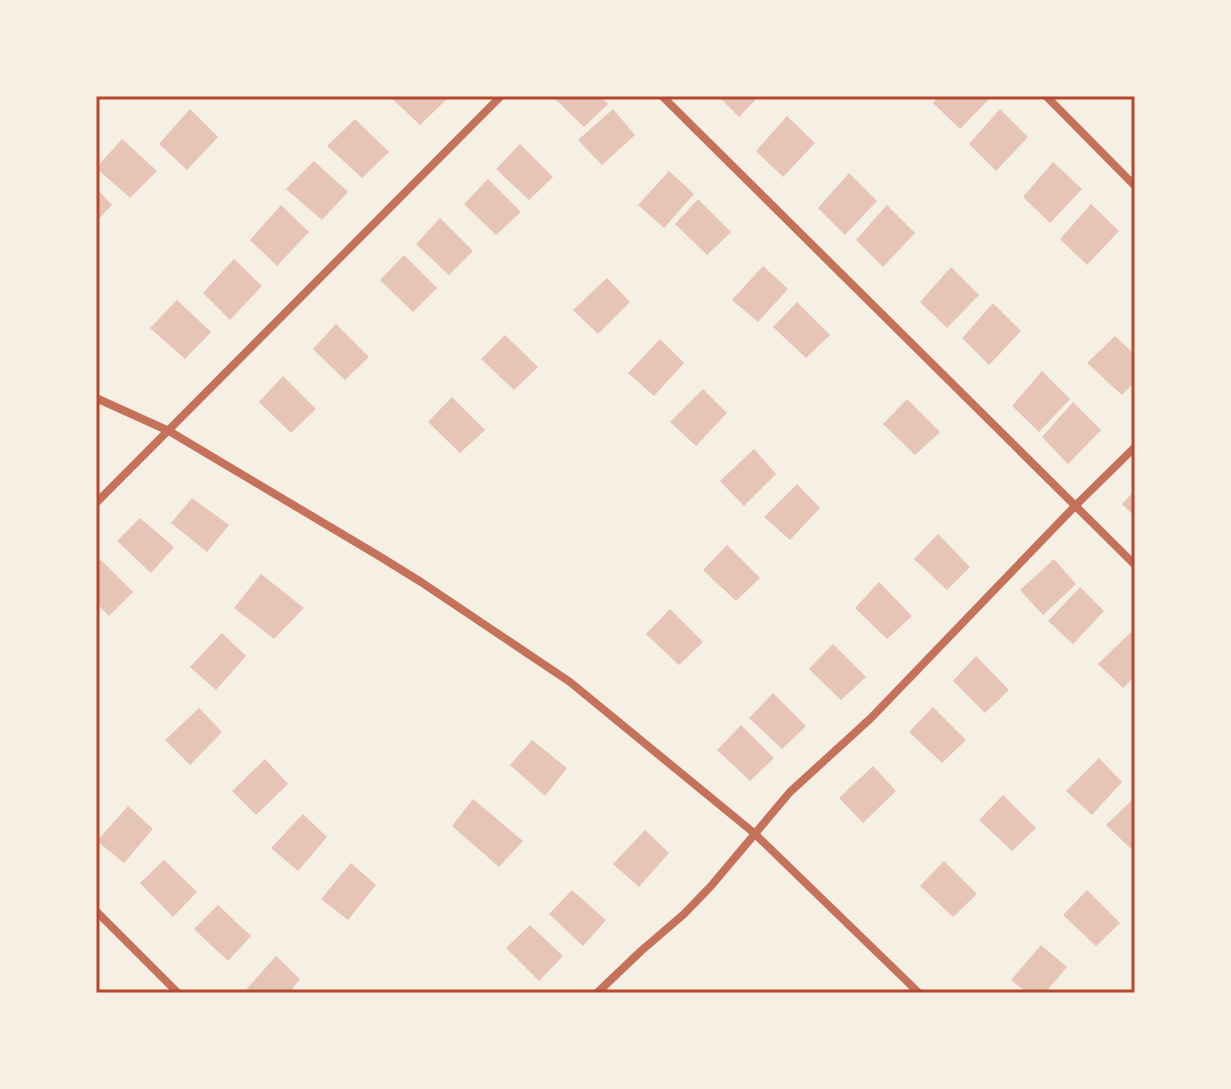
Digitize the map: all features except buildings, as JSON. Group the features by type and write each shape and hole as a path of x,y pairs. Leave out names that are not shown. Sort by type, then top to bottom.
{"street":[{"path":"662,96 1135,565"},
{"path":"1046,96 1135,186"},
{"path":"96,503 499,97"},
{"path":"96,398 169,431 421,582 570,682 754,833 919,993"},
{"path":"597,993 684,914 790,792 871,718 1135,447"},
{"path":"96,911 178,993"}]}
